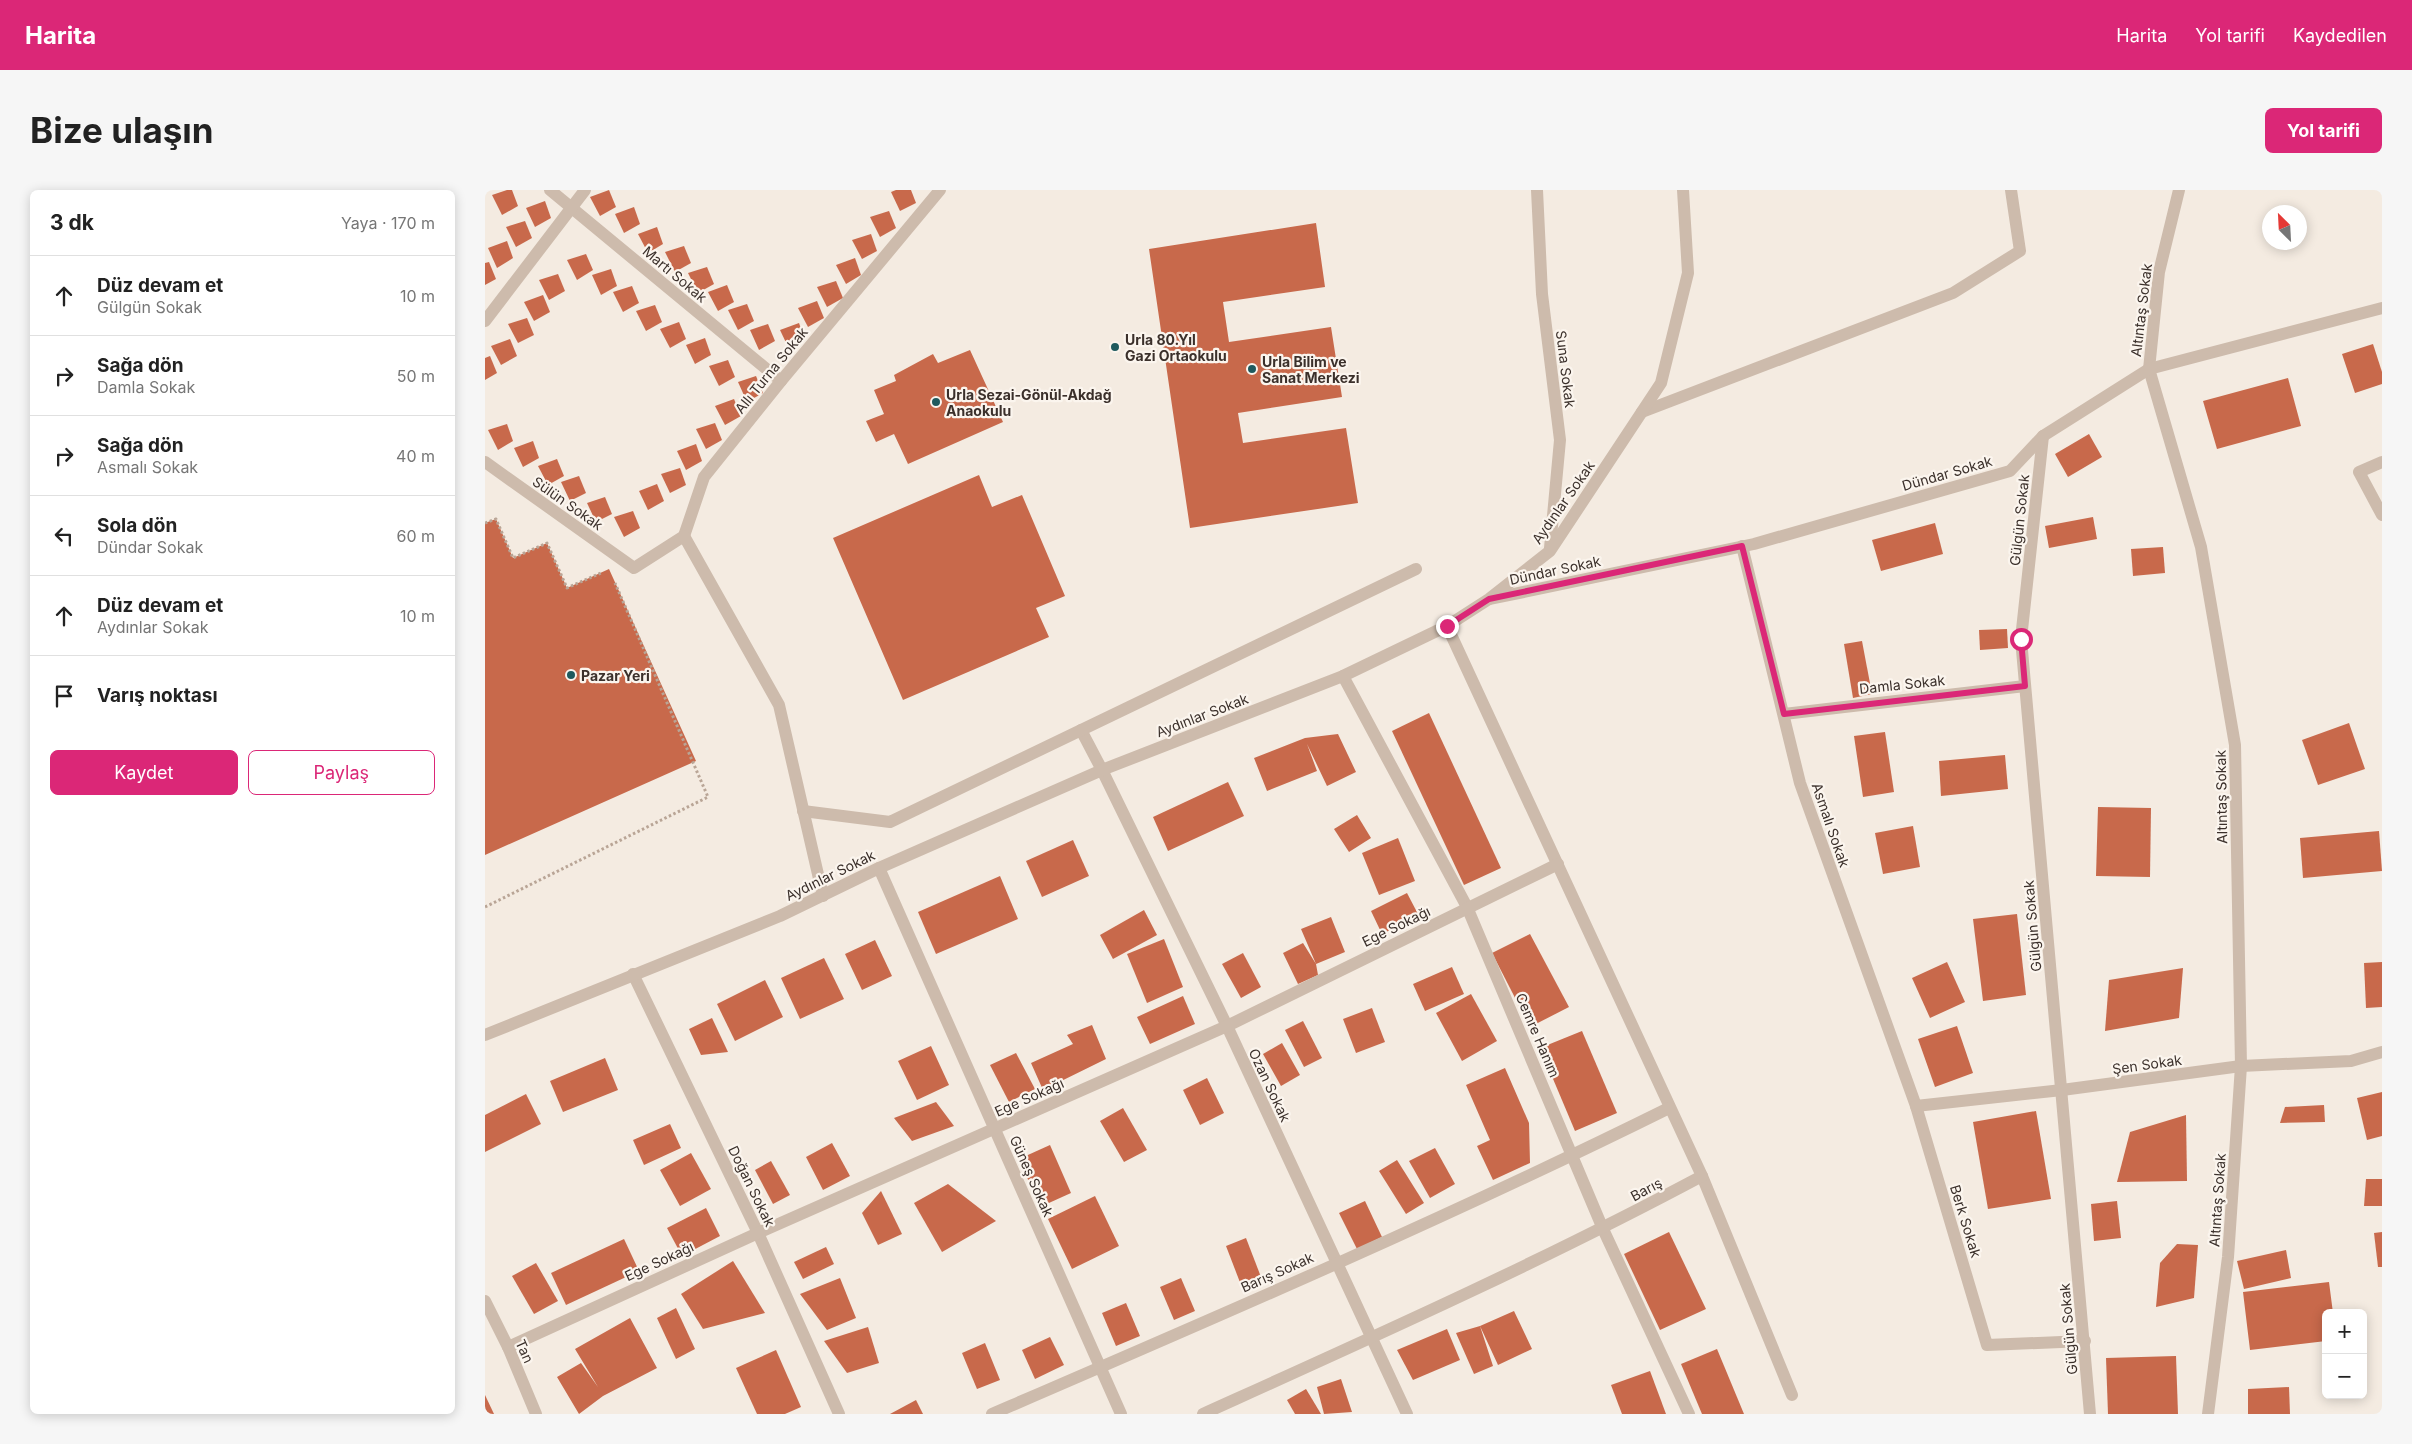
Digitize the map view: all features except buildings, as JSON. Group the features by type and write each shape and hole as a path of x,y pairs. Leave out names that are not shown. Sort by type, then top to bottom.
{"street":[{"name":"Martı Sokak","path":"550,190 781,381"},
{"path":"485,321 585,190"},
{"name":"Allı Turna Sokak","path":"684,536 704,477 940,190"},
{"name":"Suna Sokak","path":"1537,190 1542,294 1560,440 1550,551"},
{"name":"Aydınlar Sokak","path":"485,1035 780,916 879,868 1101,770 1343,676 1447,626 1489,599 1550,551 1661,383 1688,273 1683,190"},
{"path":"1642,412 1953,293 2020,251 2011,190"},
{"name":"Altıntaş Sokak","path":"2179,190 2159,272 2149,369 2201,547 2235,745 2241,1066 2228,1257 2209,1414"},
{"name":"Dündar Sokak","path":"1489,599 1742,546 2010,471 2043,436 2149,369 2382,308"},
{"name":"Gülgün Sokak","path":"2043,436 2021,639 2090,1414"},
{"name":"Sülün Sokak","path":"485,462 635,568 684,536"},
{"path":"2382,462 2359,472 2382,515"},
{"path":"684,536 779,705 823,896"},
{"name":"Asmalı Sokak","path":"1742,546 1801,783 1916,1106"},
{"path":"803,811 890,822 1416,569"},
{"path":"1447,626 1702,1176 1793,1395"},
{"name":"Cemre Hanım","path":"1343,676 1467,907 1574,1155 1603,1229 1689,1414"},
{"name":"Damla Sokak","path":"1784,714 2025,686"},
{"name":"Ozan Sokak","path":"1081,730 1227,1026 1407,1414"},
{"name":"Ege Sokağı","path":"508,1347 758,1232 1227,1026 1558,864"},
{"name":"Güneş Sokak","path":"879,868 1121,1414"},
{"name":"Doğan Sokak","path":"633,974 758,1232 839,1414"},
{"name":"Şen Sokak","path":"1916,1106 2062,1090 2241,1066 2351,1061 2382,1052"},
{"name":"Berk Sokak","path":"1916,1106 1987,1345 2085,1341"},
{"name":"Barış Sokak","path":"992,1414 1336,1263 1574,1155 1669,1108"},
{"name":"Barış","path":"1603,1229 1702,1176"},
{"path":"1203,1414 1371,1338 1603,1229"},
{"name":"Tan","path":"485,1301 508,1347 536,1414"}],"path":[{"path":"485,523 496,519 513,558 547,543 567,588 609,569"},
{"path":"485,906 708,797 613,578"}],"place":[{"name":"Urla 80.Yıl Gazi Ortaokulu","path":"1115,347"},
{"name":"Urla Bilim ve Sanat Merkezi","path":"1252,369"},
{"name":"Urla Sezai-Gönül-Akdağ Anaokulu","path":"936,402"},
{"name":"Pazar Yeri","path":"571,675"}],"route":[{"path":"1447,626 1489,599 1742,546 1784,714 1865,703 2025,686 2021,639"}]}
